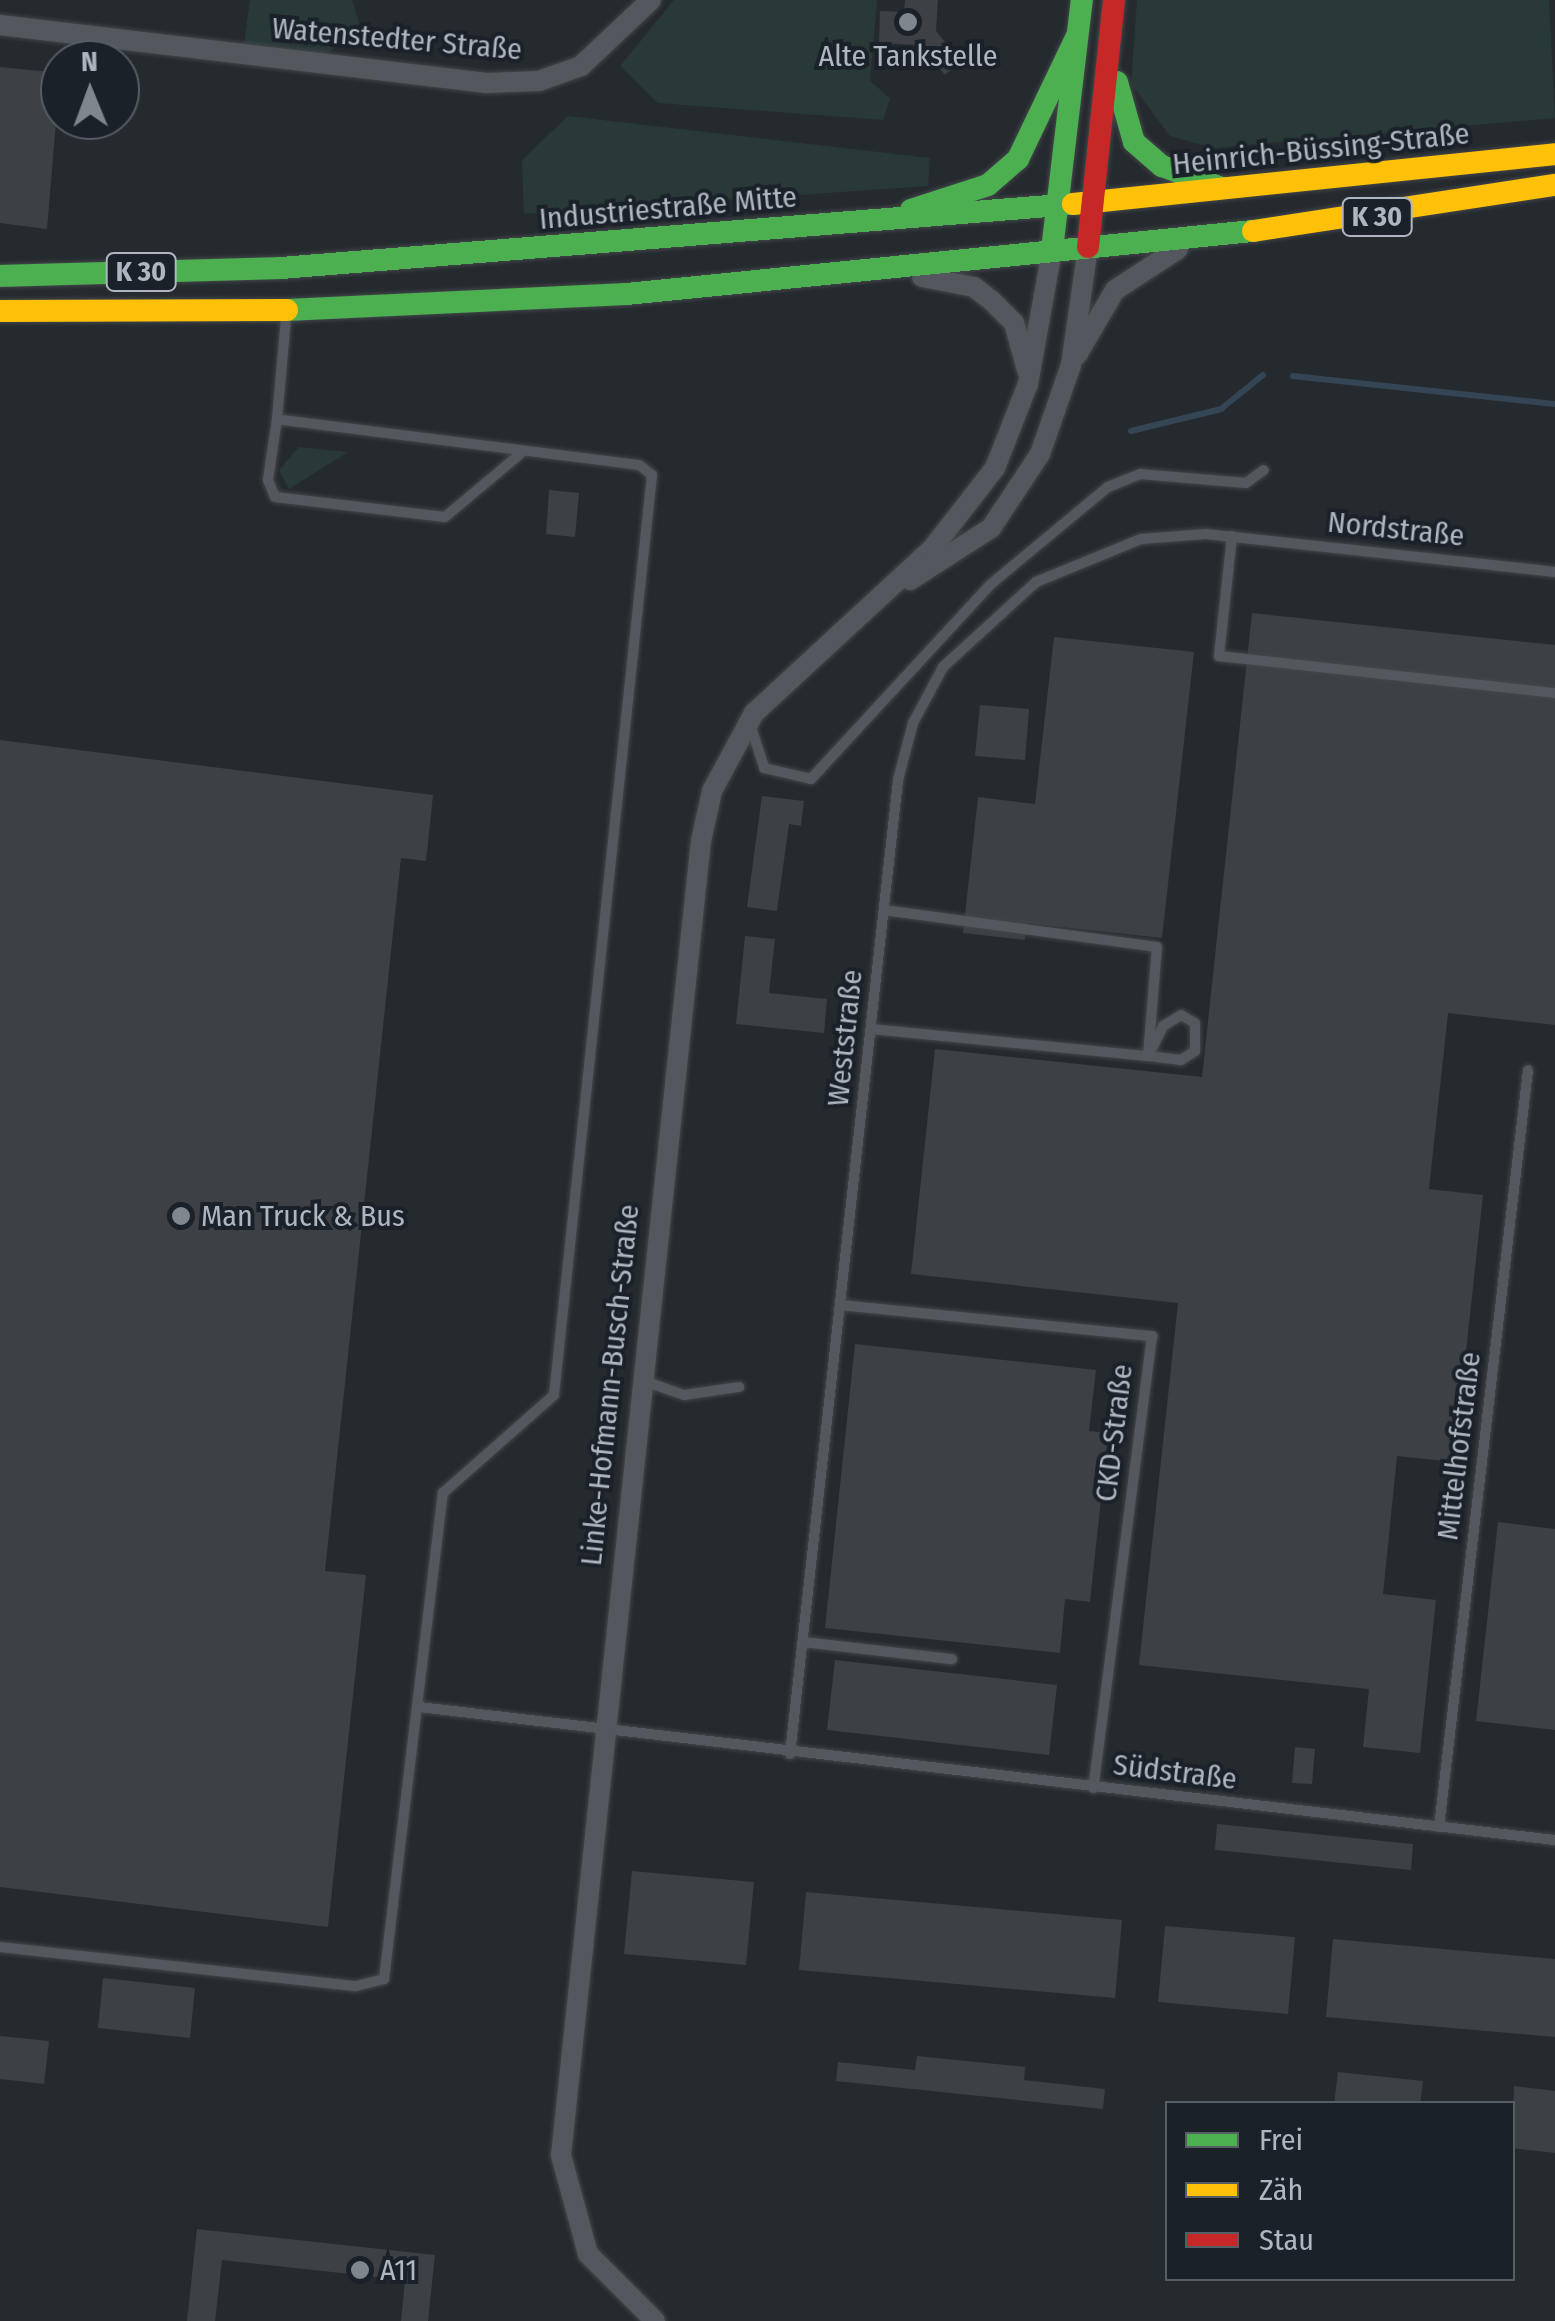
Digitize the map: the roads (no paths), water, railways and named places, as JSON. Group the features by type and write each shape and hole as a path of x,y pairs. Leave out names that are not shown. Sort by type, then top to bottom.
{"main road":[{"path":"1052,250 1082,0"},
{"path":"1088,246 1114,0"},
{"path":"871,220 959,197 1005,172 1039,125 1077,36"},
{"path":"1112,42 1134,142 1162,166 1225,189"},
{"name":"Heinrich-Büssing-Straße","path":"1094,202 1555,154"},
{"name":"K 30","path":"0,311 627,294 1088,246 1198,240 1555,185"},
{"name":"K 30","path":"1059,205 1094,202"},
{"name":"Industriestraße Mitte","path":"0,276 282,275 1059,205"}],"street":[{"name":"Watenstedter Straße","path":"0,26 487,84 540,81 604,51 652,0"},
{"path":"1071,365 1116,290 1198,240"},
{"name":"Linke-Hofmann-Busch-Straße","path":"890,591 990,528 1040,454 1071,365 1088,246"},
{"name":"Linke-Hofmann-Busch-Straße","path":"656,2321 588,2254 572,2217 561,2155 603,1728 701,840 712,791 754,713 890,591 977,495 1028,384 1052,250"},
{"path":"861,270 974,286 1014,323 1028,384"}],"lane":[{"path":"286,303 268,480 275,497 445,516 520,454"},
{"path":"0,1948 356,1986 384,1979 443,1492 554,1395 652,494 639,465 520,454 277,419"},
{"path":"754,713 754,758 796,782 810,779 992,584 1108,487 1140,474 1246,483 1264,470"},
{"path":"1232,536 1219,656 1555,693"},
{"name":"Nordstraße","path":"1232,536 1555,572"},
{"name":"Weststraße","path":"790,1754 884,910 913,723 984,621 1108,546 1232,536"},
{"path":"884,910 1157,947 1148,1056"},
{"path":"871,1029 1148,1056 1188,1056 1196,1022 1168,1020 1148,1056"},
{"name":"Mittelhofstraße","path":"1439,1827 1528,1070"},
{"name":"CKD-Straße","path":"840,1305 1152,1336 1093,1788"},
{"path":"641,1378 684,1395 738,1387"},
{"path":"804,1642 952,1659"},
{"name":"Südstraße","path":"418,1708 1555,1840"}],"waterway":[{"path":"1131,431 1221,409 1263,375"},
{"path":"1293,376 1555,404"}],"place":[{"name":"Alte Tankstelle","path":"908,22"},
{"name":"Man Truck & Bus","path":"181,1216"},
{"name":"A11","path":"360,2270"}]}
